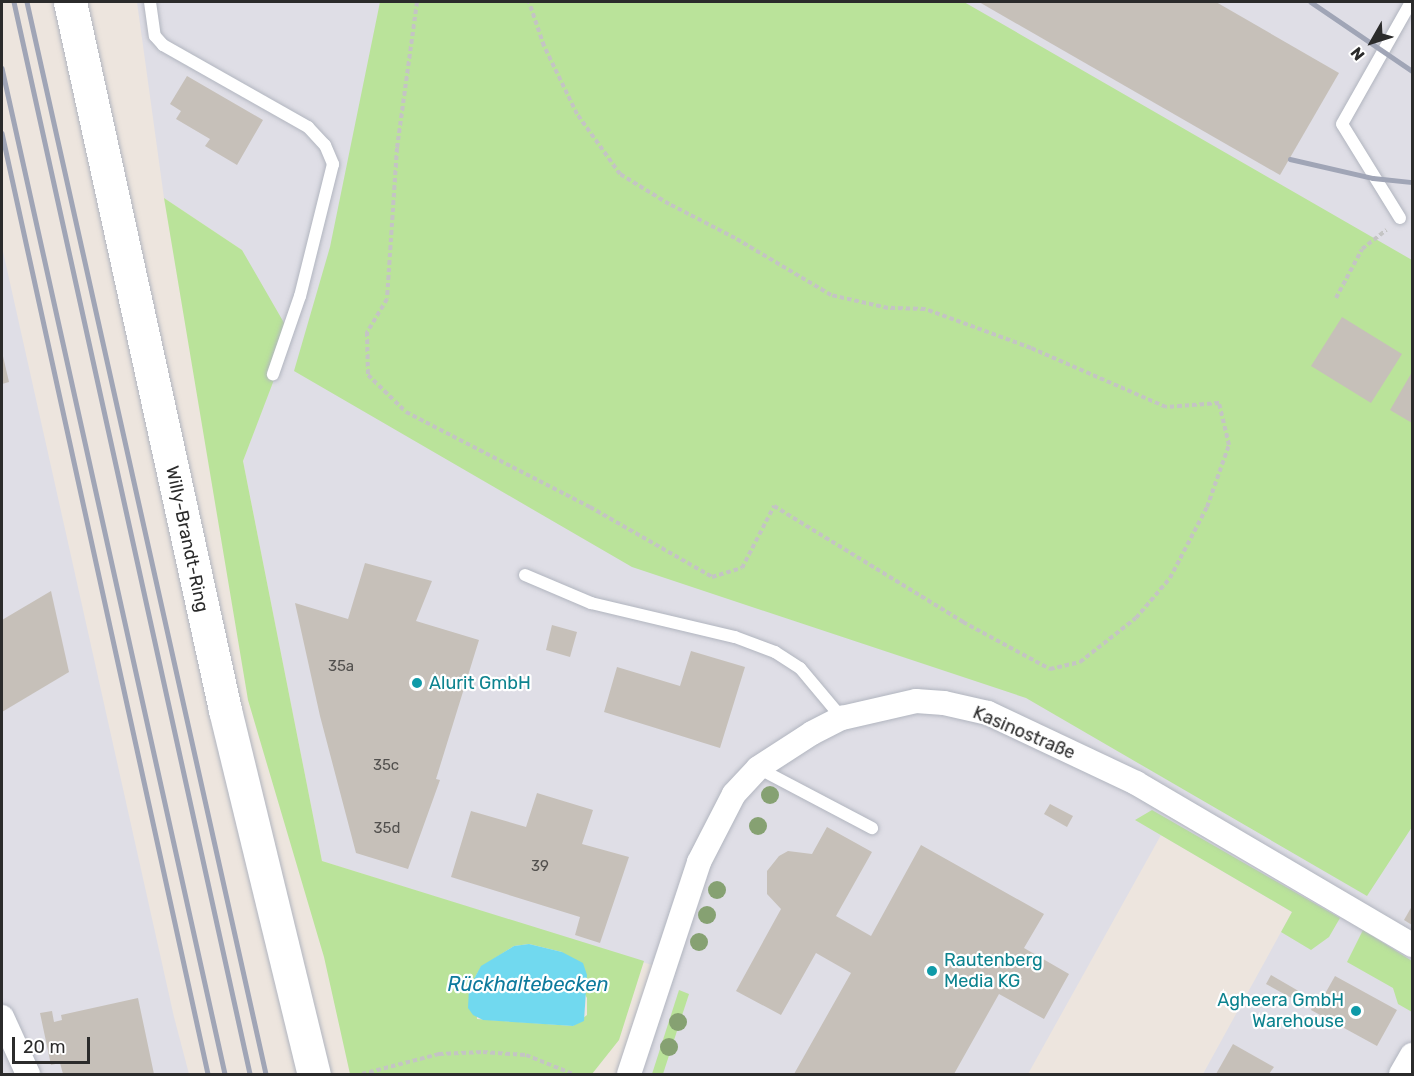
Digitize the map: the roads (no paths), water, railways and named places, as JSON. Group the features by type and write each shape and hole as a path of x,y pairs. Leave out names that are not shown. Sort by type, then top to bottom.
{"main road":[{"name":"Willy-Brandt-Ring","path":"70,2 225,710 314,1073"}],"street":[{"name":"Kasinostraße","path":"629,1074 699,862 734,794 758,768 842,718 916,701 944,703 988,713 1136,783 1413,945"},
{"path":"2,1017 28,1074"},
{"path":"1401,1074 1413,1055"}],"lane":[{"path":"150,2 155,36 163,45 308,127 325,145 333,164 300,296 273,374"},
{"path":"1400,218 1342,124 1411,2"},
{"path":"525,575 591,603 735,637 775,652 800,668 842,718"},
{"path":"758,768 872,828"}],"water":[{"name":"Rückhaltebecken","path":"529,944 562,952 583,963 587,975 584,1021 573,1026 483,1020 473,1015 468,1008 469,988 481,966 514,946"}],"railway":[{"path":"14,2 250,1074"},
{"path":"27,2 266,1074"},
{"path":"1311,2 1412,71"},
{"path":"2,68 225,1074"},
{"path":"2,133 208,1074"},
{"path":"1290,159 1373,178 1412,182"}],"place":[{"name":"Alurit GmbH","path":"417,683"},
{"name":"Rautenberg Media KG","path":"932,971"},
{"name":"Agheera GmbH Warehouse","path":"1356,1011"}]}
